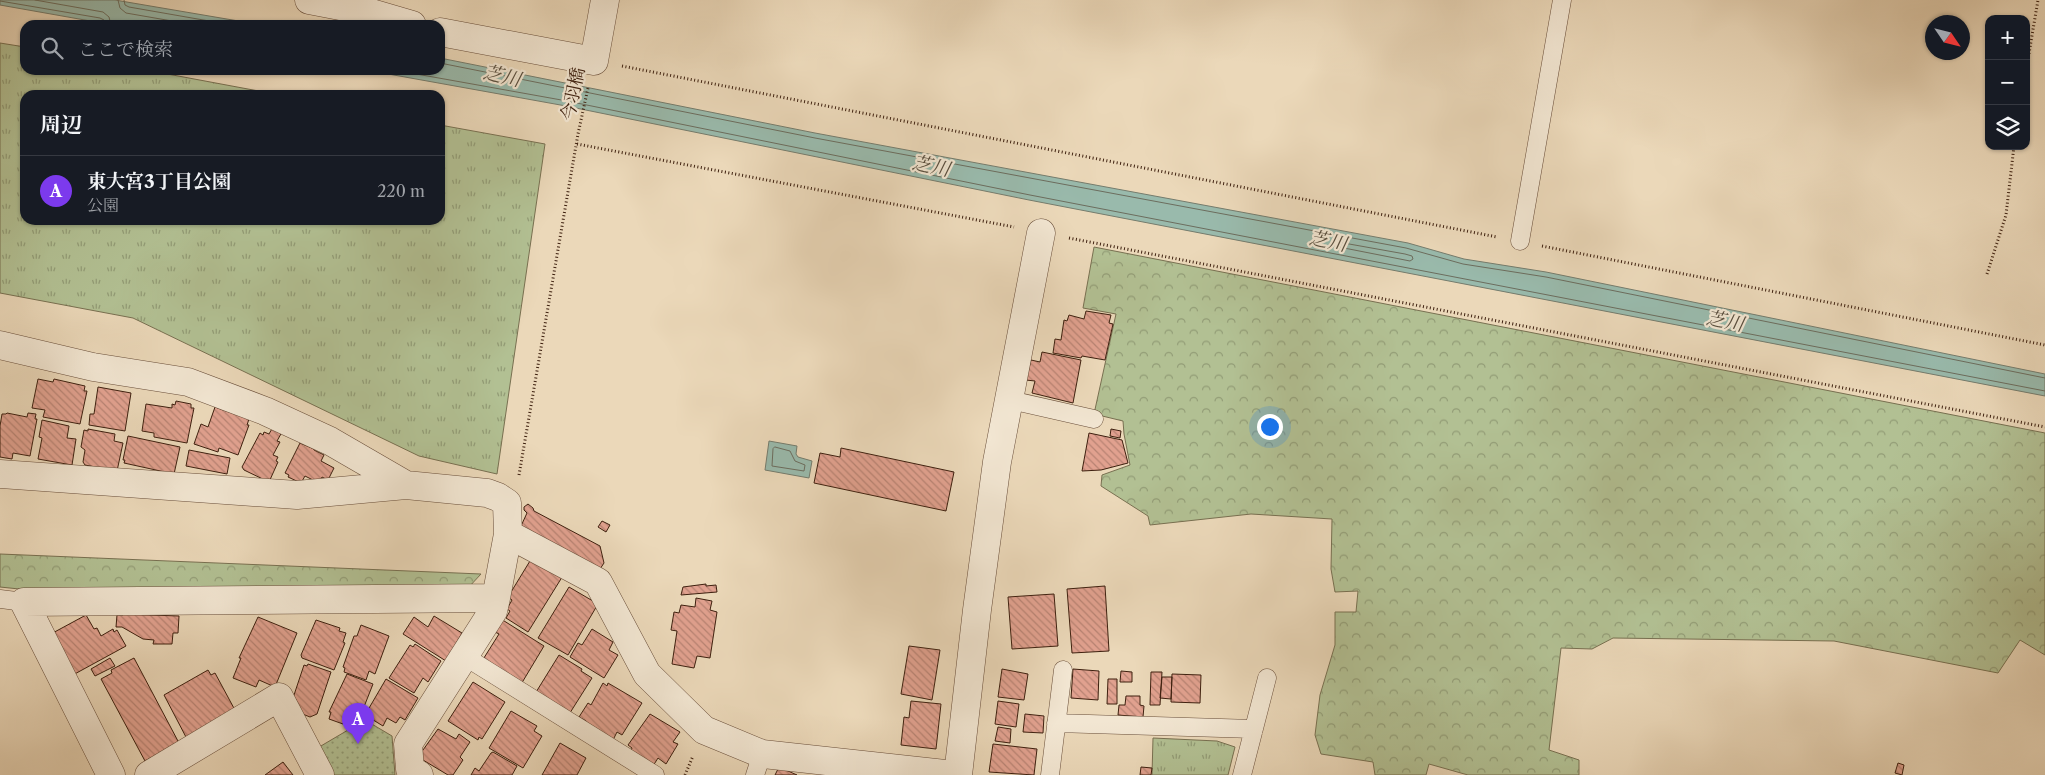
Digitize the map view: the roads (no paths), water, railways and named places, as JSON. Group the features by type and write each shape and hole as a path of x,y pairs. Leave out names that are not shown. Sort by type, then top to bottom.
{"street":[{"path":"309,0 361,10 395,20"},
{"path":"445,33 594,61 605,0"},
{"path":"508,534 598,582 647,674 704,730 758,764 956,775 998,462 1041,232"},
{"path":"0,345 93,367 188,382 330,441 406,485"},
{"path":"0,474 297,495 406,485 487,493 507,503 508,534 493,611 408,744 410,769 419,775"},
{"path":"111,775 12,600 496,598"},
{"path":"149,775 279,697 320,775"}],"lane":[{"path":"1520,241 1562,0"},
{"path":"1010,400 1094,419"},
{"path":"464,656 655,775"},
{"path":"1050,775 1063,670"},
{"path":"1242,775 1267,678"},
{"path":"1056,723 1254,729"}],"water":[{"path":"0,0 115,0 233,20 85,20 0,5"},
{"name":"芝川","path":"445,59 815,133 1408,243 1464,259 1546,272 2045,374 2045,396 1029,200 566,106 394,75 445,75"},
{"path":"769,441 797,446 796,454 798,457 812,461 809,478 765,470"}],"place":[{"name":"東大宮3丁目公園","path":"358,744"}]}
